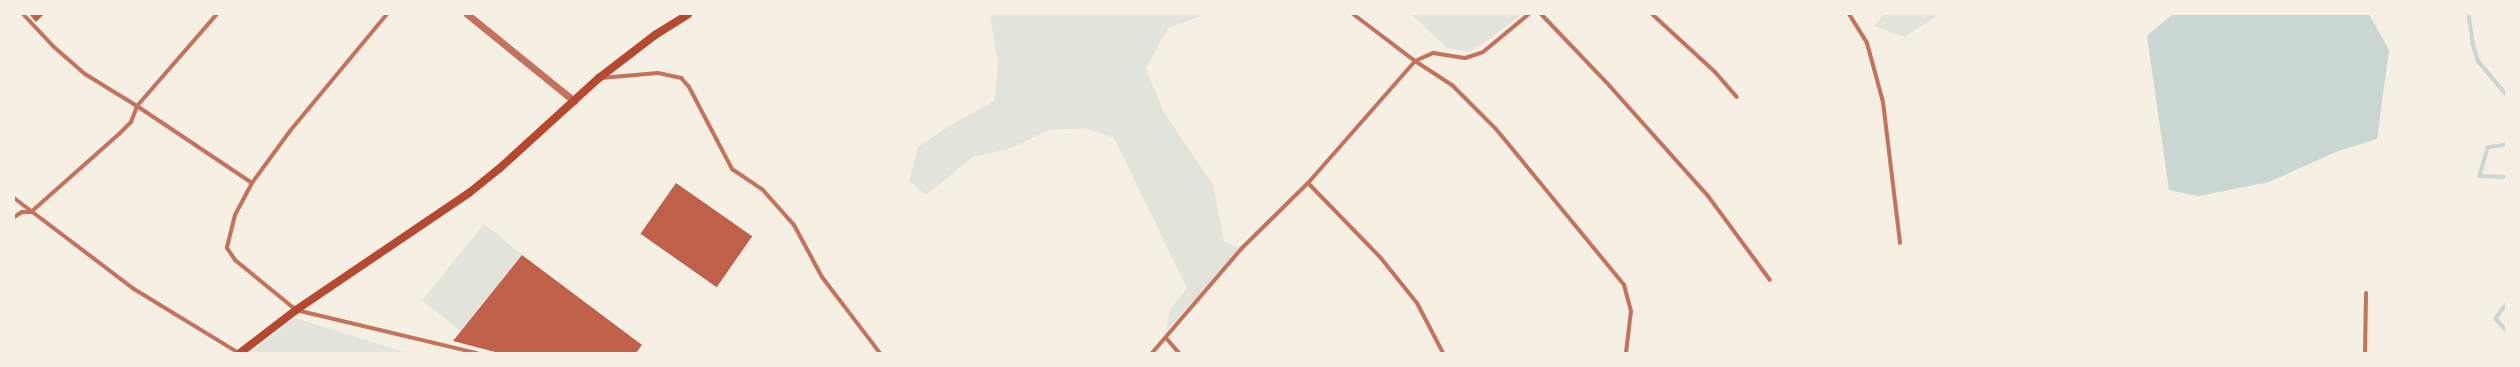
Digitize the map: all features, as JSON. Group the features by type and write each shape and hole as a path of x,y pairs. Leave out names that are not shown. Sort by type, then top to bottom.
{"main road":[{"path":"240,353 296,310 469,193 500,168 599,78 655,35 688,14"}],"street":[{"path":"23,14 71,63 252,183"},
{"path":"14,217 22,212 31,212 131,122 137,106 217,14"},
{"path":"387,14 290,130 252,183 235,215 227,248 235,260 296,310 477,353"},
{"path":"467,14 574,101"},
{"path":"1353,14 1415,61 1452,85 1496,129 1624,285 1631,311 1626,353"},
{"path":"1152,353 1241,249 1308,183 1415,61 1433,53 1464,58 1483,52 1529,14"},
{"path":"1541,14 1607,83 1708,196 1770,280"},
{"path":"1652,14 1715,72 1736,97"},
{"path":"1849,14 1867,42 1883,102 1900,243"},
{"path":"599,78 658,73 680,78 689,87 732,169 762,189 794,225 822,277 880,353"},
{"path":"1308,183 1394,274 1417,303 1442,353"},
{"path":"14,198 134,290 240,353"},
{"path":"2366,293 2366,353"},
{"path":"1166,338 1179,353"}],"shaded area":[{"path":"990,14 1206,14 1168,28 1146,68 1163,111 1213,185 1224,241 1241,249 1166,331 1170,309 1187,288 1114,138 1085,128 1049,130 1009,149 973,157 926,195 909,181 918,147 954,123 994,101 998,66"},
{"path":"1411,14 1522,14 1481,45 1468,52 1447,48"},
{"path":"1884,14 1940,14 1904,37 1874,26"},
{"path":"2173,14 2369,14 2389,50 2377,139 2338,151 2269,182 2199,196 2169,190 2147,36"},
{"path":"484,224 522,255 460,331 422,300"},
{"path":"295,318 408,353 250,353"}],"building":[{"path":"29,14 44,14 36,22"},
{"path":"676,183 752,236 717,287 640,234"},
{"path":"522,255 642,345 636,353 499,353 453,341"}],"waterway":[{"path":"2469,14 2473,44 2479,62 2506,94"},
{"path":"2506,145 2488,148 2480,176 2506,177"},
{"path":"2506,305 2496,319 2506,330"}]}
